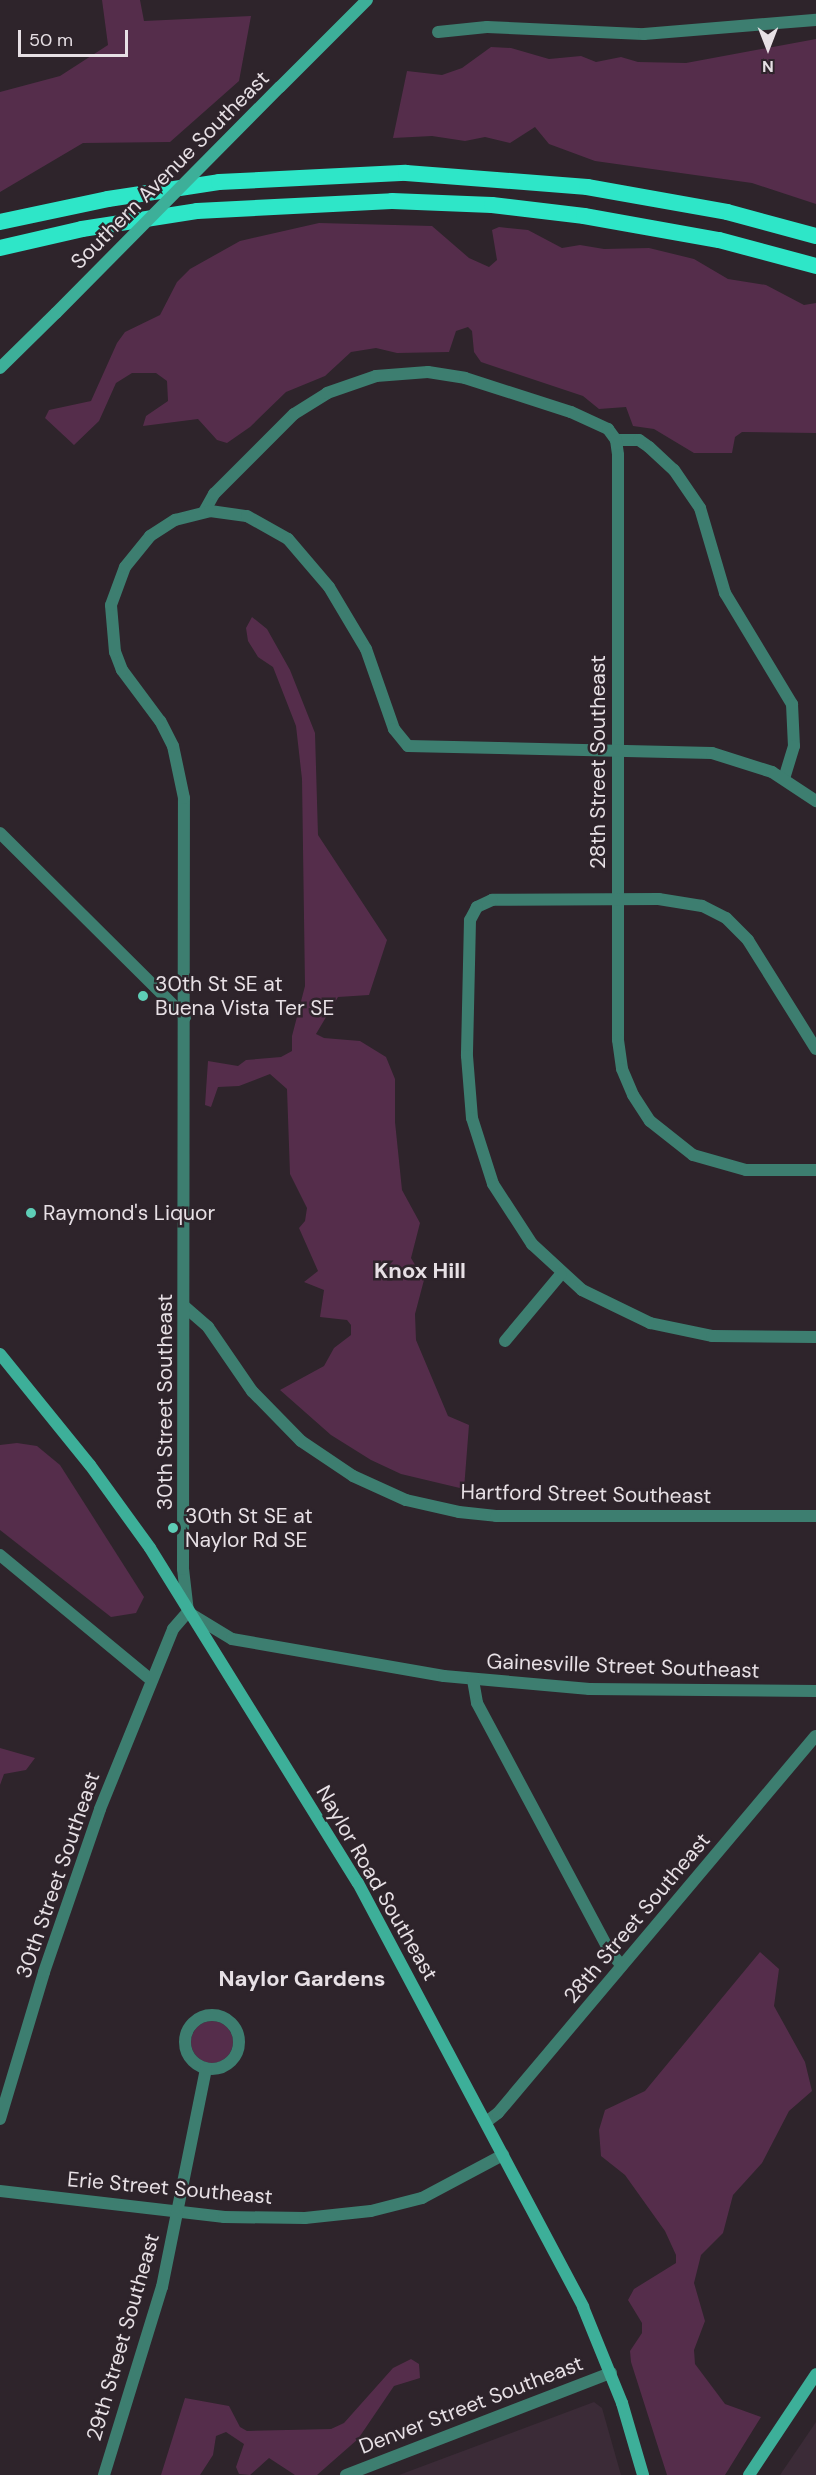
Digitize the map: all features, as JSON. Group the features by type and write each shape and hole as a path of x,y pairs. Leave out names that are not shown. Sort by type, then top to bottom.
{"highway":[{"path":"0,222 187,187 343,174 477,176 656,198 812,234"},
{"path":"0,248 159,216 328,202 492,205 650,226 816,266"}],"main road":[{"name":"Southern Avenue Southeast","path":"0,368 367,0"},
{"name":"Naylor Road Southeast","path":"0,1354 121,1506 330,1834 583,2307 611,2373 643,2475"},
{"path":"749,2475 816,2374"}],"street":[{"path":"438,32 487,27 644,34 816,20"},
{"path":"204,512 214,494 294,414 327,393 376,376 428,372 465,378 571,412 608,429 616,440 639,440 674,470 700,508 725,593 792,705 794,746 784,778"},
{"name":"28th Street Southeast","path":"616,440 618,1041 622,1069 633,1095 660,1132 705,1161 746,1170 816,1170"},
{"name":"30th Street Southeast","path":"0,2119 81,1864 151,1680 173,1629 188,1612 183,1569 185,817 181,773 165,731 122,670 113,643 110,615 119,576 139,547 168,523 204,512 231,512 254,519 288,539 304,555 359,635 394,729 404,743 421,748 616,749"},
{"path":"616,749 712,753 784,778 816,801"},
{"path":"0,833 185,1017"},
{"path":"816,1050 757,951 726,918 682,901 492,900 477,907 470,920 468,1079 476,1136 490,1178 508,1212 561,1274 608,1305 674,1331 712,1336 816,1337"},
{"path":"505,1341 561,1274"},
{"name":"Hartford Street Southeast","path":"184,1306 208,1327 252,1391 301,1442 352,1476 406,1500 459,1512 496,1516 816,1516"},
{"path":"0,1555 151,1680"},
{"name":"Gainesville Street Southeast","path":"188,1612 232,1639 473,1680 656,1691 816,1691"},
{"path":"473,1680 477,1703 610,1952 622,1966"},
{"name":"28th Street Southeast","path":"486,2122 498,2114 816,1736"},
{"path":"213,2014 232,2024 239,2044 226,2065 206,2068 189,2057 184,2040 194,2022 213,2014"},
{"name":"29th Street Southeast","path":"104,2475 156,2309 206,2068"},
{"name":"Erie Street Southeast","path":"0,2191 177,2212 305,2218 371,2211 422,2198 503,2155"},
{"name":"Denver Street Southeast","path":"346,2475 611,2373"}],"shaded area":[{"path":"102,0 140,0 144,21 251,16 239,81 170,142 83,143 0,192 0,92 60,76 108,45"},
{"path":"816,39 816,204 752,183 595,161 549,144 535,127 510,143 485,137 465,141 432,136 393,138 407,71 442,75 462,68 491,47 511,48 549,59 581,56 596,62 621,57 638,62 686,63"},
{"path":"319,223 432,226 469,258 489,267 497,260 492,230 499,227 528,230 562,248 580,245 604,249 649,248 694,259 728,279 766,285 804,305 816,303 816,433 742,432 735,437 732,453 694,453 654,429 633,426 626,407 599,409 583,396 481,362 474,352 472,331 468,327 456,331 449,352 397,353 376,348 351,352 325,376 286,392 250,427 227,443 217,440 198,419 143,426 146,416 168,401 167,381 156,373 132,373 116,383 99,421 74,445 45,418 49,410 91,401 117,343 125,332 160,315 177,282 190,269 240,241"},
{"path":"252,617 267,629 290,670 315,733 318,835 387,940 369,995 338,997 316,1034 324,1038 360,1041 386,1057 395,1079 395,1122 402,1190 420,1223 411,1258 424,1280 415,1314 416,1340 448,1416 469,1425 464,1489 401,1474 371,1460 331,1435 280,1390 324,1366 334,1348 351,1335 351,1325 347,1320 320,1317 324,1290 304,1282 318,1271 299,1228 305,1221 307,1208 290,1174 287,1089 270,1074 239,1086 218,1087 211,1107 205,1105 208,1061 238,1066 246,1060 281,1057 292,1051 292,1036 305,986 302,779 296,726 273,667 258,657 248,641 246,628"},
{"path":"17,1443 37,1446 60,1465 144,1597 136,1613 111,1617 0,1530 0,1445"},
{"path":"0,1748 35,1758 26,1770 4,1774 0,1785"},
{"path":"760,1952 779,1969 774,2006 805,2062 812,2091 789,2111 762,2163 733,2195 723,2233 701,2255 694,2283 705,2321 694,2350 695,2364 725,2404 761,2417 725,2475 667,2475 631,2362 630,2351 642,2333 642,2323 628,2300 634,2289 676,2263 676,2255 665,2231 625,2175 601,2156 599,2130 605,2110 645,2091"},
{"path":"212,2021 227,2027 233,2042 227,2057 212,2063 197,2057 191,2042 197,2027"},
{"path":"411,2359 419,2364 420,2378 394,2386 358,2439 317,2475 295,2475 269,2458 250,2475 239,2474 236,2467 244,2444 226,2432 216,2436 213,2455 200,2475 161,2475 185,2398 229,2406 240,2427 247,2431 331,2429 344,2423 393,2368"},
{"path":"594,2402 602,2408 621,2475 399,2475"},
{"path":"816,2422 816,2475 780,2475"}],"place":[{"name":"30th St SE at Buena Vista Ter SE","path":"143,996"},
{"name":"Raymond's Liquor","path":"31,1213"},
{"name":"30th St SE at Naylor Rd SE","path":"173,1528"}],"district":[{"name":"Knox Hill","path":"420,1271"},
{"name":"Naylor Gardens","path":"302,1979"}]}
